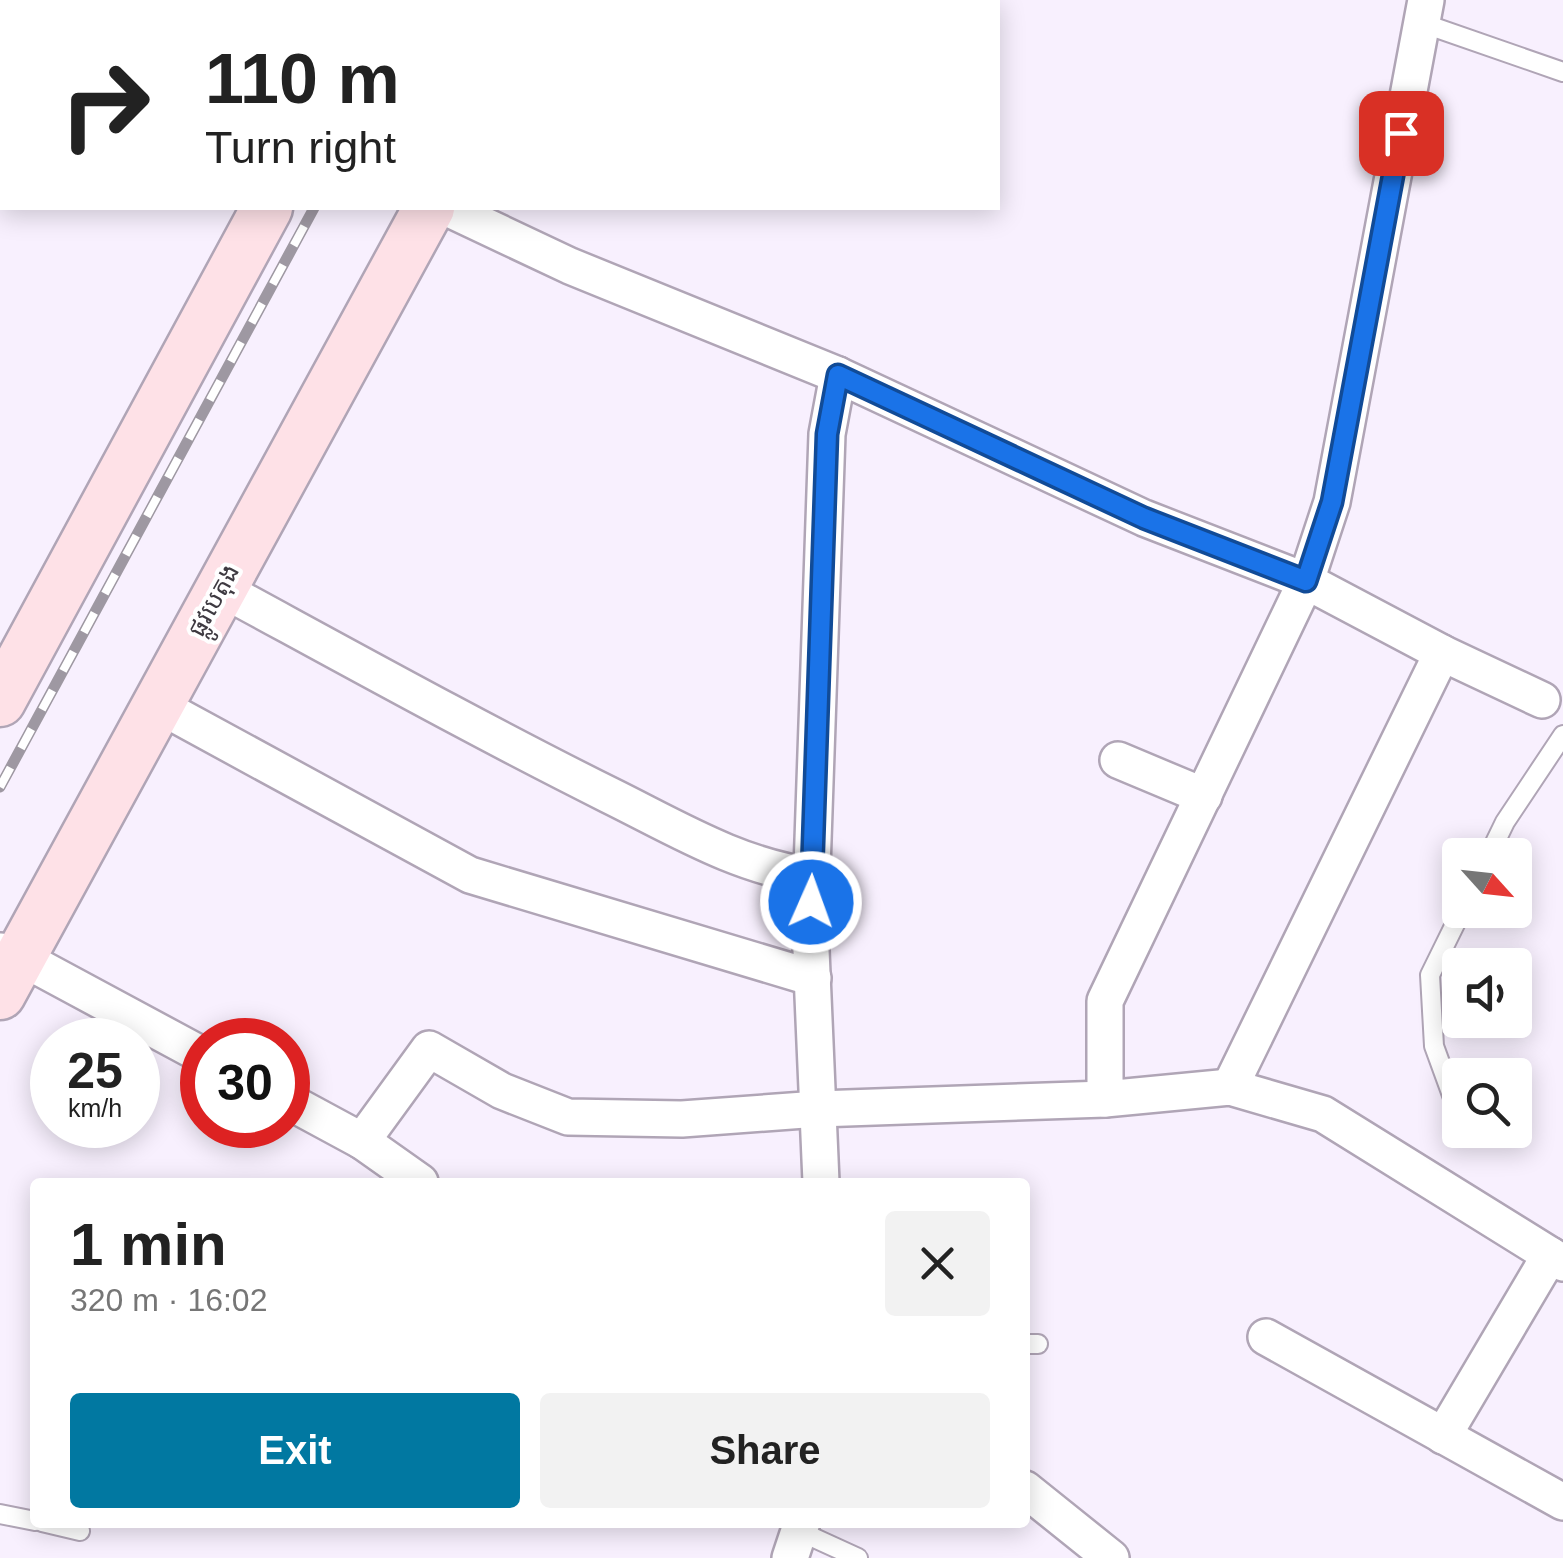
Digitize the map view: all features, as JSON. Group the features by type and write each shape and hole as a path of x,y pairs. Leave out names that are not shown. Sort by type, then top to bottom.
{"main road":[{"path":"0,702 265,210"},
{"name":"ផ្លូវបេតុង","path":"7,967 428,210"}],"street":[{"path":"1105,1099 1105,1001 1306,581 1332,502 1424,11"},
{"path":"451,210 570,266 838,375 1144,518 1306,581 1442,653 1553,705"},
{"path":"820,1178 812,876 827,434 838,375"},
{"path":"220,588 522,752 733,856 785,873 812,876"},
{"path":"1230,1087 1442,653"},
{"path":"156,704 470,875 812,978"},
{"path":"1118,760 1204,796"},
{"path":"7,967 180,1045"},
{"path":"362,1141 429,1049 502,1091 568,1117 682,1119 818,1109 1105,1099 1230,1087 1324,1114 1556,1259 1443,1436"},
{"path":"310,1113 362,1141 414,1178"},
{"path":"1266,1337 1563,1502"},
{"path":"1030,1493 1111,1558"}],"lane":[{"path":"1424,11 1563,72"},
{"path":"1498,838 1563,736"},
{"path":"1442,1069 1434,1046 1430,975 1453,928"},
{"path":"0,1514 30,1520"},
{"path":"70,1528 80,1530"},
{"path":"797,1537 858,1558"}],"railway":[{"path":"0,787 313,210"}],"route":[{"path":"811,902 827,434 838,375 1144,518 1306,581 1332,502 1401,133"}]}
